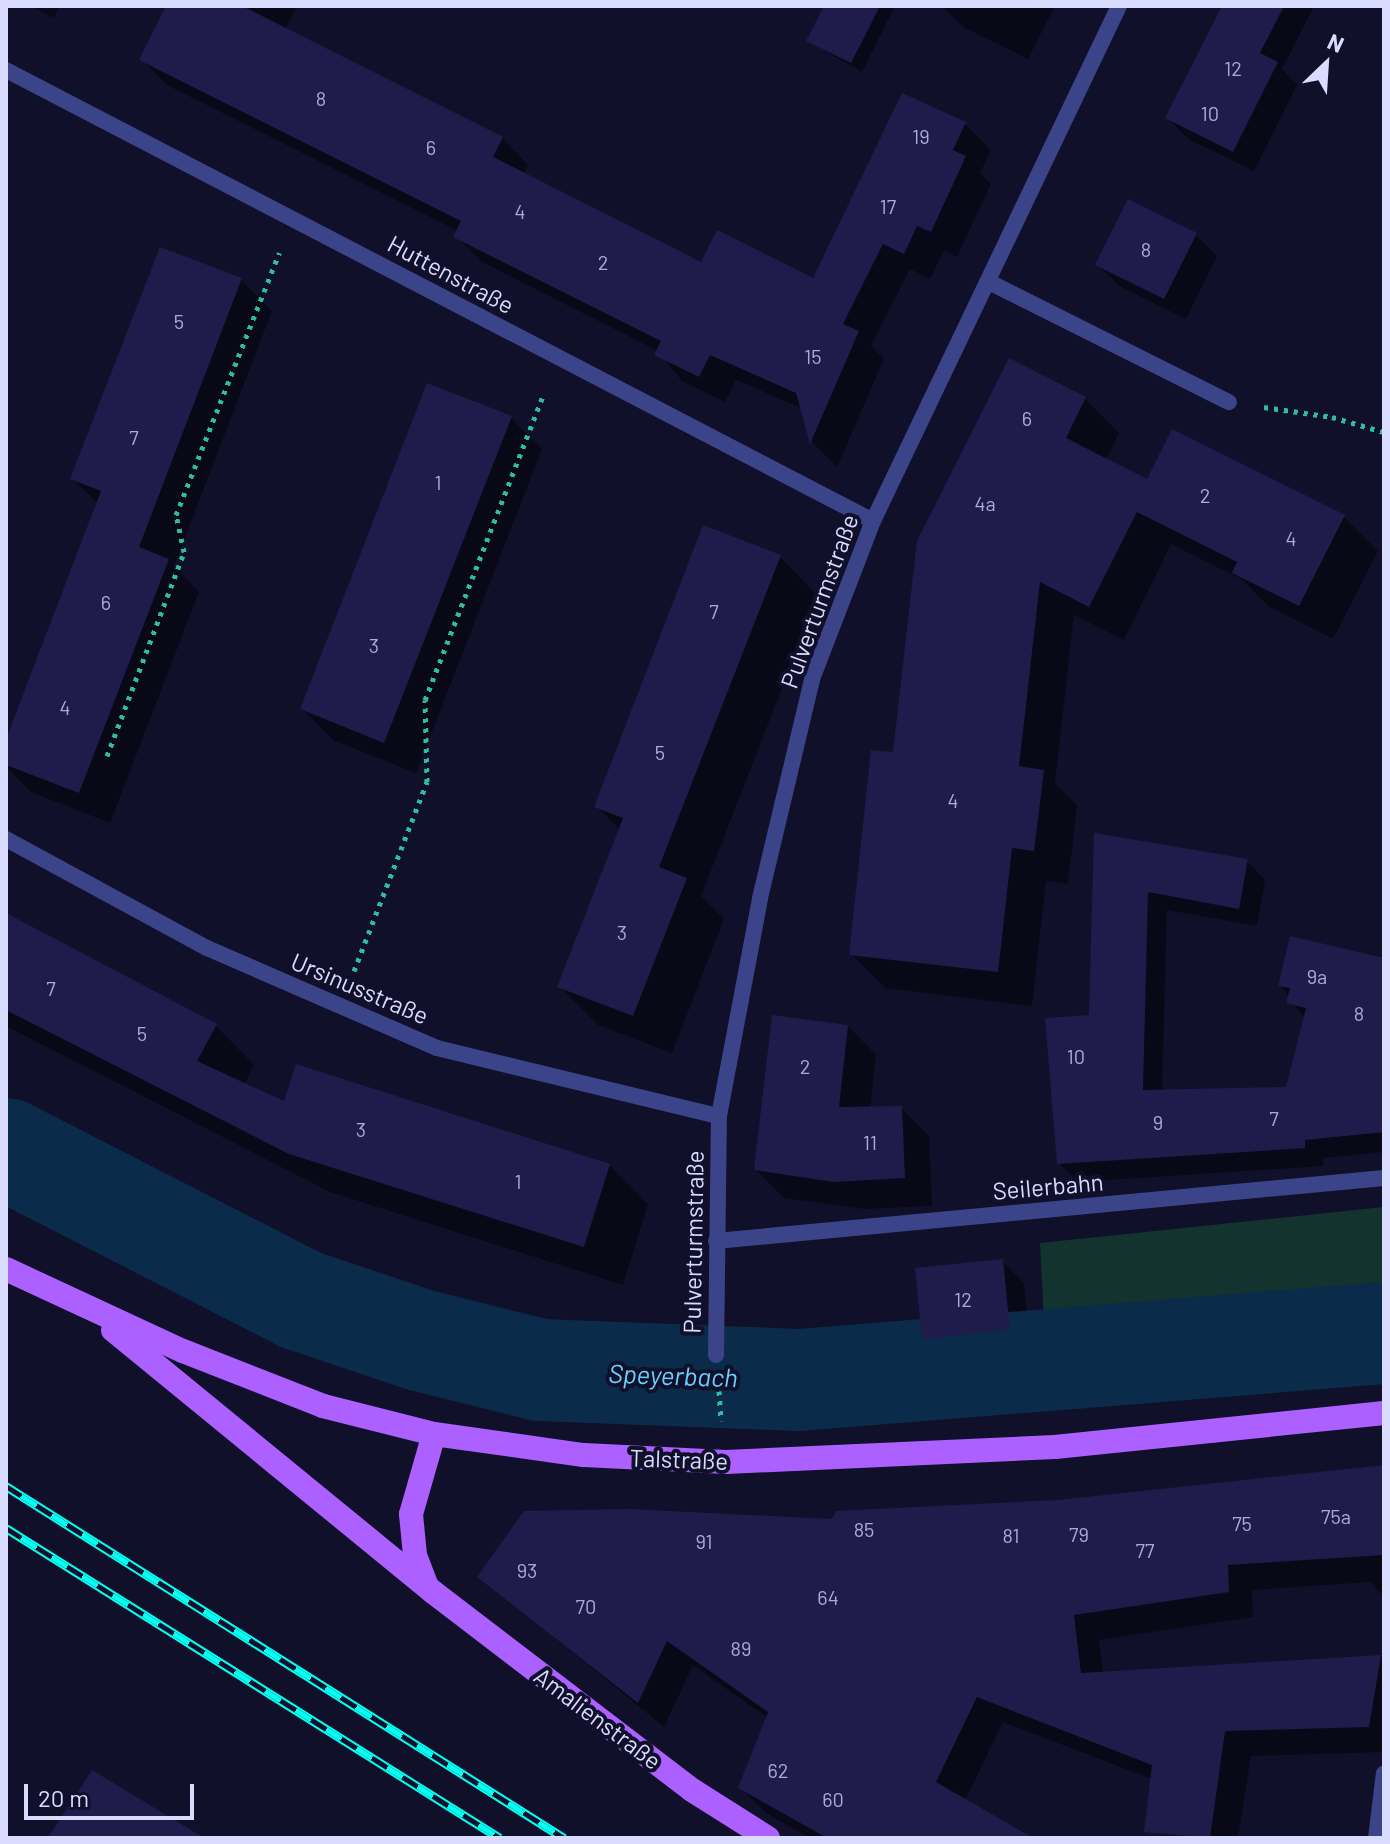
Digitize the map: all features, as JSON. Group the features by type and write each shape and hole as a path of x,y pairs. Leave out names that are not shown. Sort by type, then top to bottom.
{"main road":[{"name":"Talstraße","path":"6,1269 90,1311 323,1406 434,1434 584,1455 726,1462 1055,1447 1384,1413"},
{"name":"Amalienstraße","path":"90,1311 433,1592 692,1790 768,1838"},
{"path":"433,1592 421,1578 411,1514 434,1434"}],"street":[{"name":"Pulverturmstraße","path":"716,1355 719,1116 760,898 812,679 873,521 991,283 1119,6"},
{"name":"Huttenstraße","path":"6,70 873,521"},
{"path":"991,283 1229,402"},
{"name":"Ursinusstraße","path":"6,839 207,948 437,1048 719,1116"},
{"name":"Seilerbahn","path":"716,1241 1384,1178"},
{"path":"1376,1838 1384,1773"}],"path":[{"path":"107,756 184,552 176,515 292,219"},
{"path":"340,1006 427,782 425,700 558,357"},
{"path":"1229,402 1332,417 1384,432"}],"green space":[{"path":"1384,1207 1384,1312 1045,1341 1040,1243"}],"building":[{"path":"166,6 242,6 503,137 493,157 701,262 717,230 813,278 902,93 966,122 953,150 966,156 931,232 917,226 904,254 883,244 843,324 859,331 810,444 796,393 710,355 699,377 654,355 661,341 453,237 461,221 139,60"},
{"path":"824,6 880,6 851,63 806,41"},
{"path":"1222,6 1284,6 1260,53 1278,62 1233,152 1165,118"},
{"path":"1128,199 1197,233 1164,299 1095,265"},
{"path":"160,247 242,278 139,547 169,559 79,793 6,765 6,739 101,491 70,479"},
{"path":"1009,358 1086,397 1066,438 1147,479 1172,429 1345,515 1299,606 1232,573 1237,562 1137,512 1089,607 1040,582 1019,766 1044,770 1034,851 1012,848 998,972 849,955 871,750 893,752 917,541"},
{"path":"427,383 512,416 384,743 300,709"},
{"path":"703,525 781,555 659,867 687,878 633,1016 557,987 623,818 594,807"},
{"path":"1094,833 1248,859 1239,909 1148,892 1143,1090 1286,1087 1306,1008 1286,1003 1290,988 1278,986 1290,936 1384,958 1384,1132 1305,1140 1305,1148 1057,1164 1045,1018 1089,1015"},
{"path":"6,913 217,1024 197,1061 284,1101 296,1064 610,1164 584,1247 289,1154 6,1010"},
{"path":"772,1015 848,1025 839,1107 902,1106 905,1178 834,1182 754,1170"},
{"path":"1003,1259 1010,1330 922,1339 915,1268"},
{"path":"1384,1465 1384,1555 1228,1565 1229,1592 1074,1615 1081,1673 1381,1655 1369,1727 1225,1731 1210,1838 1144,1832 1152,1765 977,1697 936,1782 1033,1838 827,1838 738,1788 768,1712 667,1641 638,1703 477,1577 524,1511 629,1509 832,1519 836,1511 1058,1500"},
{"path":"92,1770 204,1838 48,1838"}],"waterway":[{"name":"Speyerbach","path":"6,1149 301,1300 420,1340 540,1370 799,1380 1384,1333"}],"railway":[{"path":"6,1486 564,1838"},
{"path":"6,1528 500,1838"}]}
